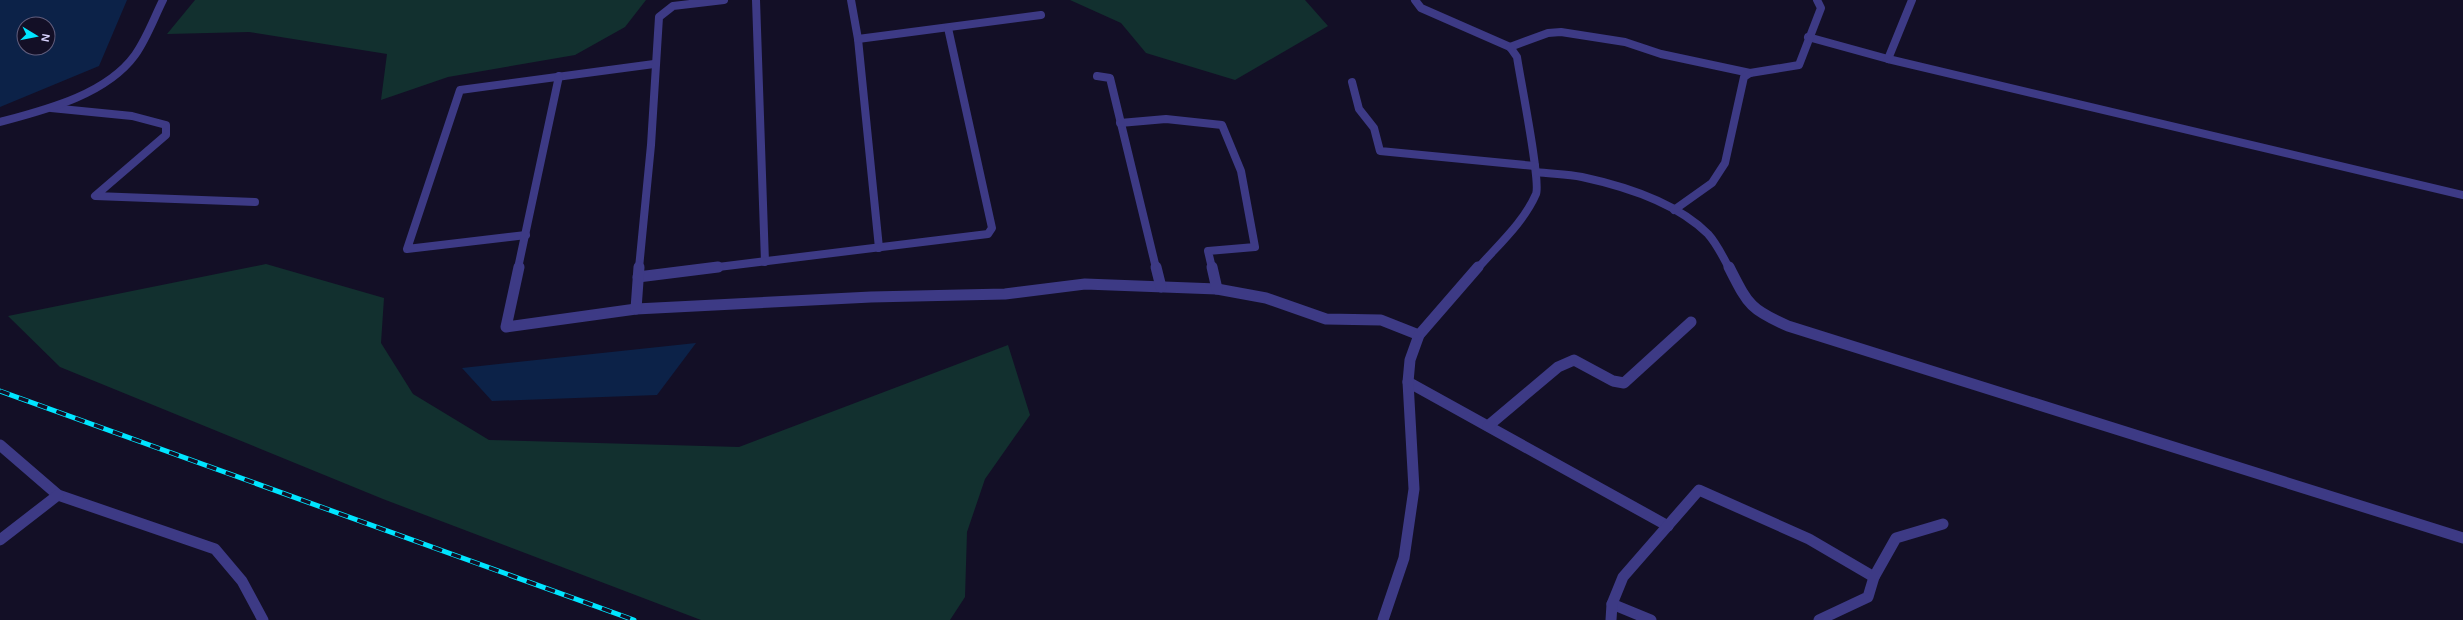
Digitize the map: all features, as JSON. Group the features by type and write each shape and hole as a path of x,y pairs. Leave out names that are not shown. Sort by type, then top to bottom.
{"street":[{"path":"0,122 51,108 95,86 116,73 135,56 163,0"},
{"path":"636,310 651,145 654,64 659,17 673,6 724,0"},
{"path":"756,0 764,262"},
{"path":"852,0 858,40 879,248"},
{"path":"1383,620 1404,558 1414,489 1408,382 1410,360 1419,335 1524,215 1537,192 1536,169 1517,57 1510,47 1421,8 1415,0"},
{"path":"1510,47 1548,33 1561,32 1625,42 1661,54 1750,73 1799,65 1808,37 1821,8 1817,0"},
{"path":"1888,59 1912,0"},
{"path":"858,40 1041,15"},
{"path":"638,277 988,234 992,228 948,28"},
{"path":"1808,37 1888,59 2463,195"},
{"path":"526,235 407,249 460,90 654,64"},
{"path":"1674,210 1712,183 1725,163 1744,77 1750,73"},
{"path":"559,76 506,327 636,310 871,297 1005,294 1085,284 1217,289 1266,298 1326,319 1381,320 1419,335"},
{"path":"1097,76 1110,78 1161,287"},
{"path":"1352,82 1358,109 1374,128 1380,151 1536,169 1582,177 1642,196 1674,210 1708,234 1719,249 1750,303 1760,314 1788,326 2463,538"},
{"path":"51,108 132,116 166,125 166,135 95,196 255,202"},
{"path":"1120,123 1166,119 1199,124 1222,125 1241,171 1255,247 1208,251 1217,289"},
{"path":"1488,426 1558,367 1574,360 1612,381 1624,383 1691,322"},
{"path":"1408,382 1668,526"},
{"path":"0,445 58,495 215,549 242,582 263,620"},
{"path":"1611,620 1612,604 1623,577 1699,490 1810,538 1874,577"},
{"path":"0,540 58,495"},
{"path":"1819,620 1868,598 1874,577 1896,538 1943,524"},
{"path":"1612,604 1651,620"}],"green space":[{"path":"195,0 646,0 625,27 575,55 448,77 381,100 387,54 249,32 167,34"},
{"path":"1070,0 1305,0 1328,26 1235,80 1146,53 1121,23"},
{"path":"266,264 384,298 381,343 413,394 489,440 739,447 1008,345 1030,415 985,479 967,532 965,597 950,620 701,620 383,499 60,367 8,316"}],"water":[{"path":"0,0 127,0 99,66 0,107"},
{"path":"696,343 657,395 492,401 462,368"}],"railway":[{"path":"0,391 634,620"}]}
